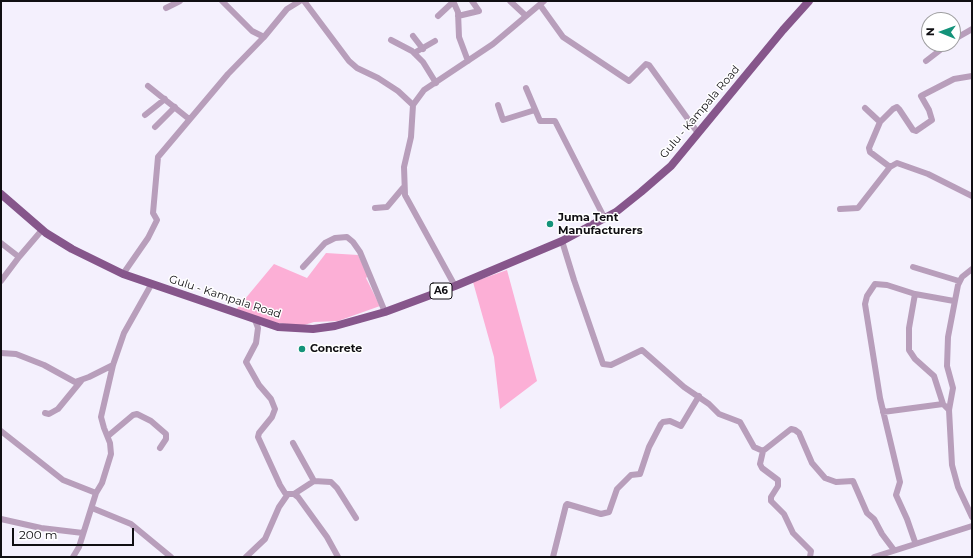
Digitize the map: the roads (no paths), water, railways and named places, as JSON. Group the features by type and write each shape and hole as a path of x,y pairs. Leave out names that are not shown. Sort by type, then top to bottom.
{"main road":[{"name":"Gulu - Kampala Road","path":"1,194 42,230 72,249 123,274 151,285 278,327 313,329 335,326 385,312 455,286 562,241 605,219 641,192 671,166 783,30 809,1"}],"street":[{"path":"166,8 180,1"},
{"path":"222,1 252,31 264,36"},
{"path":"123,274 148,238 157,220 153,213 158,157 189,119 287,9 300,1"},
{"path":"304,1 349,61 357,68 398,91 413,105"},
{"path":"458,16 478,11 472,1"},
{"path":"510,1 525,16"},
{"path":"438,16 453,2 458,16 459,37 468,61"},
{"path":"455,286 405,195 403,188 404,167 411,138 413,105 424,90 493,44 542,3 563,37 629,81 646,64 649,65 698,133"},
{"path":"961,35 972,29"},
{"path":"413,36 423,48"},
{"path":"390,40 414,53 423,62 436,83"},
{"path":"414,53 435,41"},
{"path":"926,62 938,52"},
{"path":"890,167 869,150 869,144 880,122 897,107 914,131 925,127 932,120 932,117 921,96 954,79 972,76"},
{"path":"148,86 189,119"},
{"path":"526,88 541,121 555,121 605,219"},
{"path":"145,115 165,99"},
{"path":"498,105 503,120 535,110"},
{"path":"155,127 175,107"},
{"path":"865,108 880,122"},
{"path":"840,209 858,208 890,167 897,163 918,170 972,196"},
{"path":"375,208 387,207 403,188"},
{"path":"1,281 42,230"},
{"path":"303,267 325,243 335,238 347,237 353,242 360,252 385,312"},
{"path":"562,241 603,364 611,365 642,350 684,386 699,396 718,414 740,422 754,447 763,451"},
{"path":"1,243 19,257"},
{"path":"913,267 959,281"},
{"path":"972,269 959,281 948,337 947,366 952,388 949,410 952,465 958,487 972,517"},
{"path":"915,542 907,519 896,495 900,482 883,412 865,304 867,296 875,284 887,285 915,294 954,301"},
{"path":"73,557 77,551 96,493 102,484 110,459 111,446 101,417 113,365 124,333 151,285"},
{"path":"915,294 908,328 909,350 915,359 934,376 943,404 949,410"},
{"path":"255,320 258,328 256,343 246,362 275,409 272,417 259,433 258,437 285,493 291,494 303,503 327,537 338,557"},
{"path":"1,353 16,354 44,365 75,382 113,365"},
{"path":"45,413 49,414 54,412 82,380"},
{"path":"553,557 566,505 568,504 601,514 609,512 617,488 631,475 640,474 649,447 661,424 663,422 670,421 681,426 699,396"},
{"path":"883,412 943,404"},
{"path":"108,436 133,415 137,414 151,421 166,434 166,439 160,448"},
{"path":"810,557 811,551 793,532 784,514 771,501 771,497 779,482 775,476 760,466 763,451 789,430 797,430 812,463 822,475 836,482 853,481 867,512 874,519 882,534 894,550"},
{"path":"2,433 63,480 96,493"},
{"path":"293,443 314,481"},
{"path":"246,557 264,539 279,507 291,494 314,481 327,481 334,485 356,518"},
{"path":"92,508 131,524 171,557"},
{"path":"1,519 41,528 83,534"},
{"path":"874,557 915,542 972,526"}],"place":[{"name":"Juma Tent Manufacturers","path":"550,224"},
{"name":"Concrete","path":"302,349"}]}
